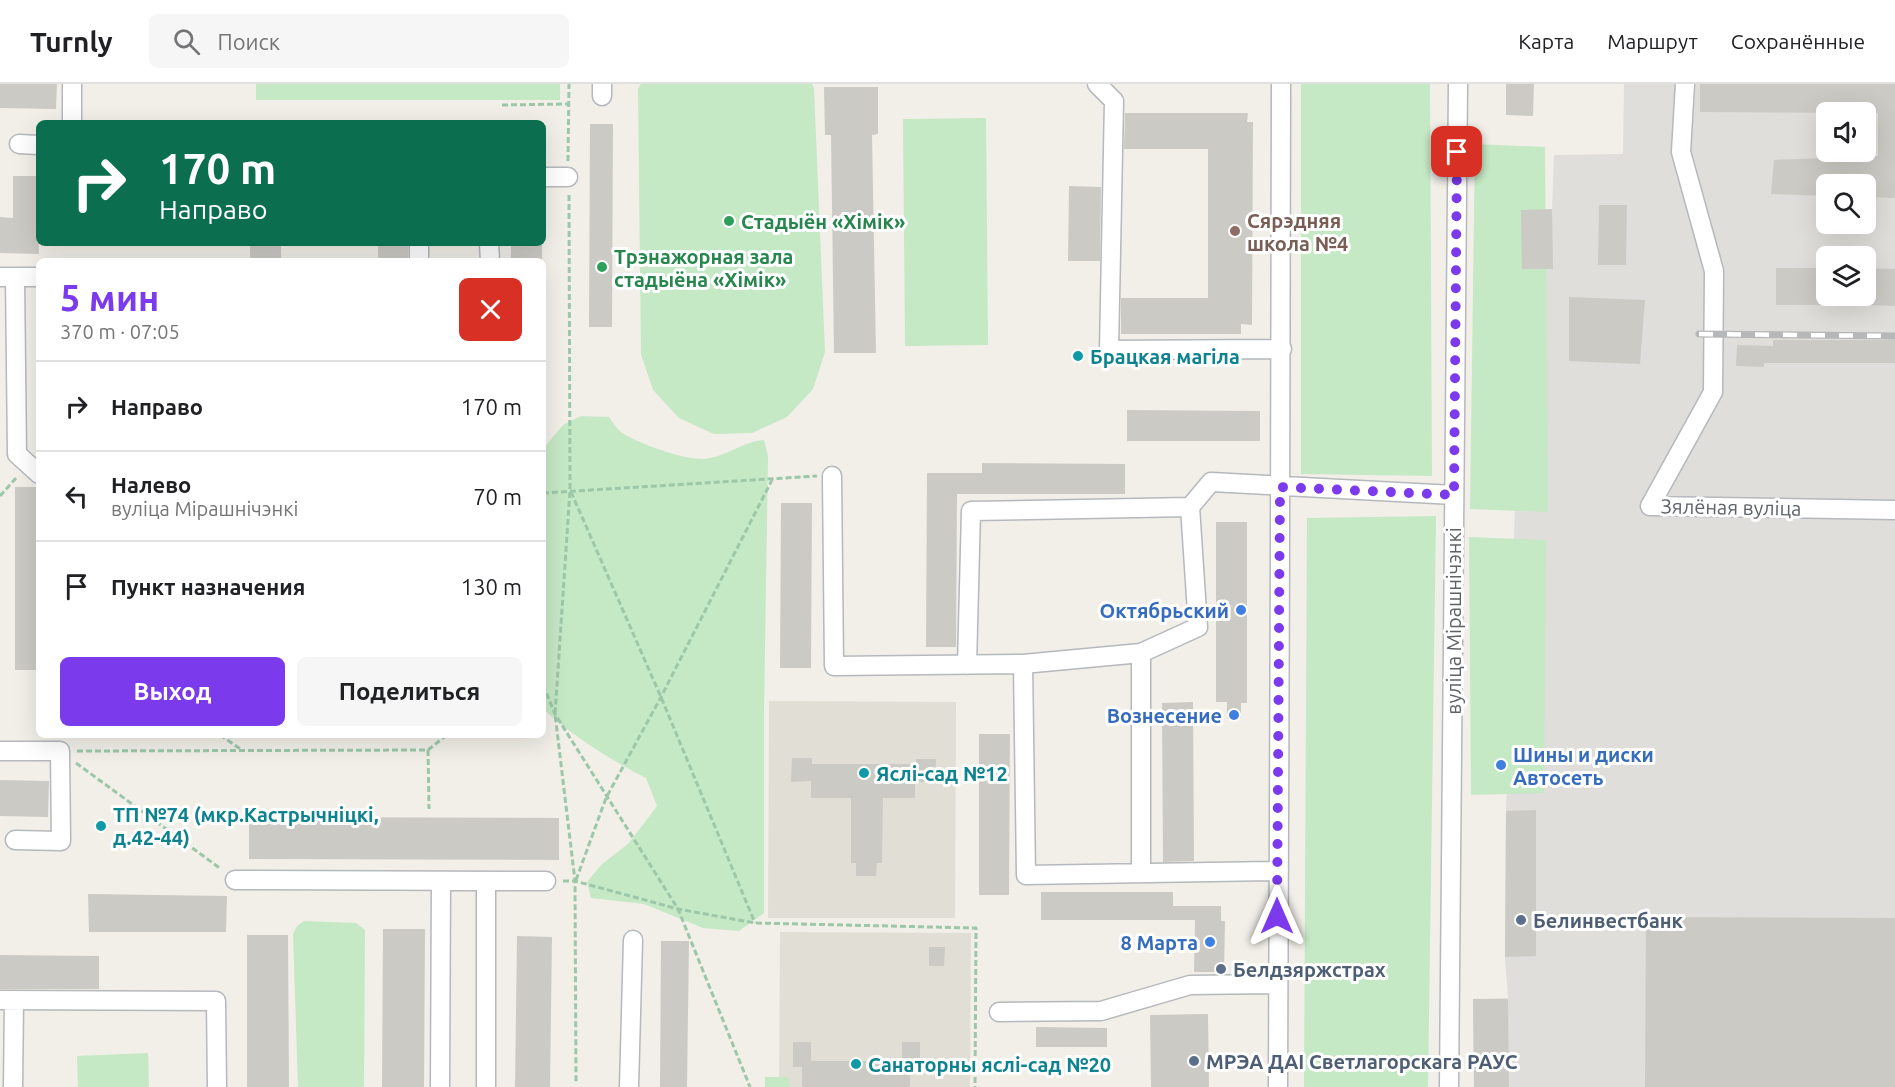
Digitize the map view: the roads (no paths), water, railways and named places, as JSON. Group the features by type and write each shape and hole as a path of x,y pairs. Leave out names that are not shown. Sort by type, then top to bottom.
{"street":[{"path":"72,84 72,120"},
{"path":"1097,84 1114,101 1109,350 1282,349"},
{"path":"1278,1087 1281,84"},
{"name":"вуліца Мірашнічэнкі","path":"1449,1087 1458,84"},
{"name":"Зялёная вуліца","path":"1685,84 1681,152 1714,271 1713,392 1650,506 1895,510"},
{"path":"19,144 36,145"},
{"path":"546,177 568,177"},
{"path":"36,277 8,277 17,454 36,471"},
{"path":"832,476 834,666 1023,664 1141,653 1198,627 1190,507 1211,482 1454,495"},
{"path":"967,664 970,511 1190,507"},
{"path":"1141,653 1141,873"},
{"path":"1023,664 1026,875 1277,871"},
{"path":"0,751 60,751 61,841 15,840"},
{"path":"236,880 546,881"},
{"path":"440,1087 441,881"},
{"path":"486,881 486,1087"},
{"path":"629,1087 633,940"},
{"path":"999,1012 1101,1011 1190,985 1278,984"},
{"path":"13,1087 7,1000 216,1001 217,1087"}],"railway":[{"path":"1699,334 1895,336"}],"place":[{"name":"Стадыён «Хімік»","path":"729,221"},
{"name":"Сярэдняя школа №4","path":"1235,231"},
{"name":"Трэнажорная зала стадыёна «Хімік»","path":"602,267"},
{"name":"Брацкая магіла","path":"1078,356"},
{"name":"Октябрьский","path":"1241,610"},
{"name":"Вознесение","path":"1234,715"},
{"name":"Шины и диски Автосеть","path":"1501,765"},
{"name":"Яслі-сад №12","path":"864,773"},
{"name":"ТП №74 (мкр.Кастрычніцкі, д.42-44)","path":"101,826"},
{"name":"Белинвестбанк","path":"1521,920"},
{"name":"8 Марта","path":"1210,942"},
{"name":"Белдзяржстрах","path":"1221,969"},
{"name":"МРЭА ДАІ Светлагорскага РАУС","path":"1194,1061"},
{"name":"Санаторны яслі-сад №20","path":"856,1064"}]}
